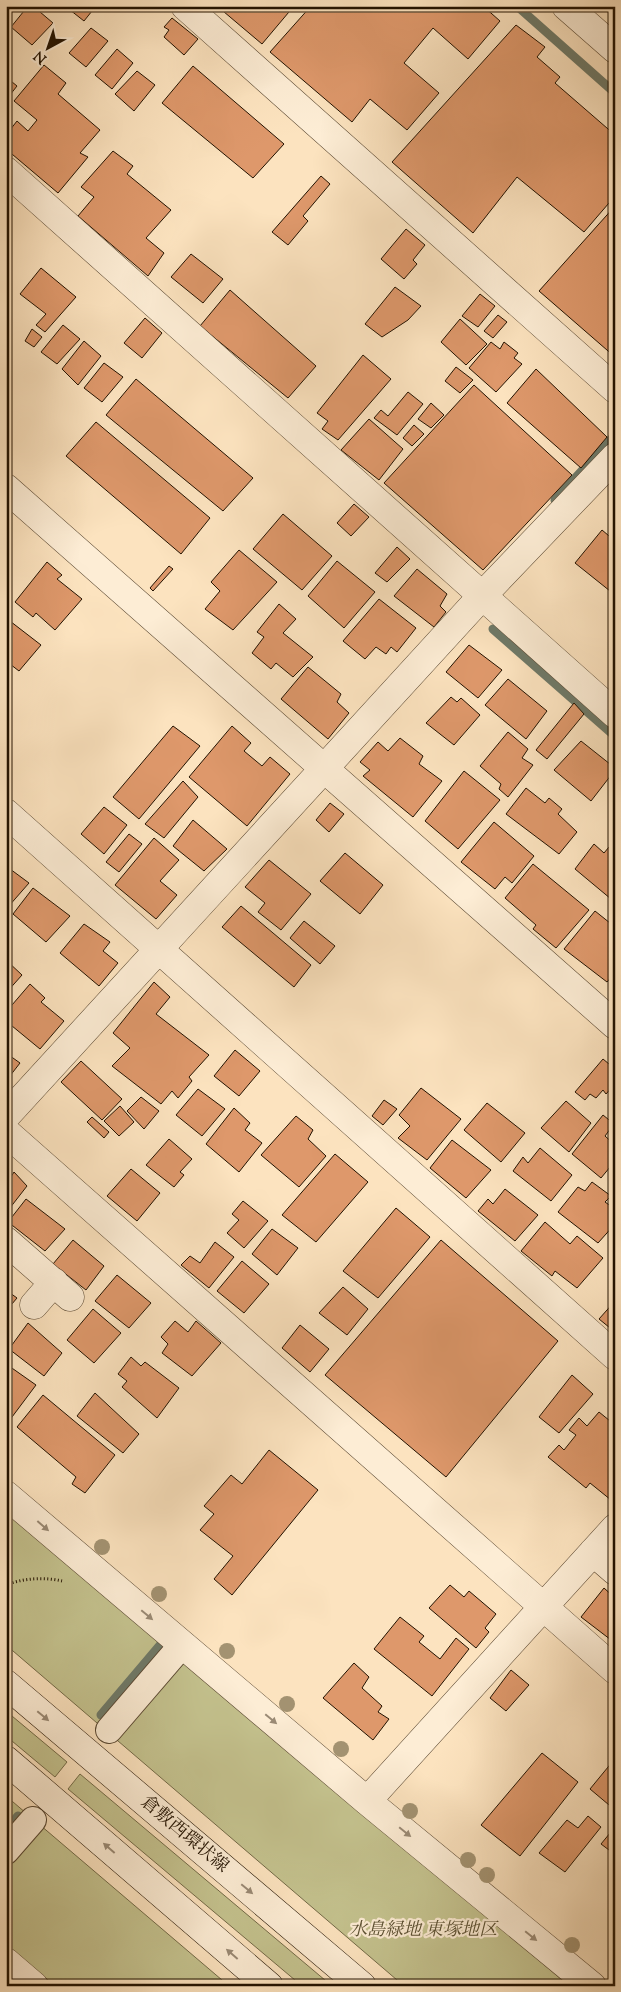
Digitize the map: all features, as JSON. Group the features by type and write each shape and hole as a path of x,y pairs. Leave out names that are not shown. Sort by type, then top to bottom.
{"street":[{"path":"185,6 615,389"},
{"path":"566,6 615,50"},
{"path":"6,171 615,714"},
{"path":"6,1116 482,596 615,457"},
{"path":"6,488 615,1025"},
{"path":"6,813 615,1356"},
{"path":"6,1132 615,1670"},
{"path":"6,1241 62,1289 34,1305"},
{"path":"6,1495 367,1802 592,1986"},
{"path":"367,1802 615,1528"},
{"path":"593,1552 615,1571"},
{"path":"109,1730 176,1652"},
{"name":"倉敷西環状線","path":"6,1684 362,1986"},
{"path":"6,1760 269,1986"},
{"path":"6,1767 46,1794"},
{"path":"6,1851 33,1820"},
{"path":"6,1962 34,1986"}],"path":[{"path":"6,1585 30,1579 53,1579 67,1582"}],"green space":[{"name":"水島緑地 東塚地区","path":"6,1506 569,1986 404,1986 6,1645"},
{"path":"6,1711 67,1762 55,1777 6,1736"},
{"path":"80,1774 332,1986 302,1986 68,1789"},
{"path":"6,1796 229,1986 55,1986 6,1944"}],"building":[{"path":"28,6 33,6 53,23 32,45 11,27"},
{"path":"65,6 96,6 84,21"},
{"path":"217,6 294,6 262,44"},
{"path":"311,6 483,6 500,21 468,59 433,28 404,63 439,93 407,130 370,99 352,122 270,52"},
{"path":"172,18 198,39 184,55 164,37 169,30 164,27"},
{"path":"516,25 545,47 537,57 560,77 555,83 615,135 615,196 584,232 517,177 473,233 392,162"},
{"path":"91,28 108,41 86,67 69,53"},
{"path":"117,49 133,63 112,89 95,75"},
{"path":"44,65 66,83 58,94 100,130 80,153 88,157 58,193 6,149 6,135 17,121 28,131 37,120 14,101"},
{"path":"193,66 284,144 253,178 162,103"},
{"path":"137,71 155,85 134,111 115,94"},
{"path":"6,77 17,86 6,100"},
{"path":"113,151 133,166 127,174 171,210 146,238 164,253 148,276 78,216 94,197 81,187"},
{"path":"321,176 330,184 303,216 308,221 288,245 272,232"},
{"path":"615,206 615,357 539,291"},
{"path":"406,229 425,245 413,260 417,264 404,279 381,259"},
{"path":"191,254 223,279 203,303 171,277"},
{"path":"41,268 76,297 45,332 36,325 46,314 20,294"},
{"path":"395,287 421,306 408,320 382,337 365,324"},
{"path":"230,290 316,366 288,398 200,326"},
{"path":"480,294 495,306 478,327 462,316"},
{"path":"498,315 507,322 493,338 484,331"},
{"path":"145,318 162,333 142,358 124,343"},
{"path":"460,319 487,344 466,365 441,342"},
{"path":"63,325 80,339 57,364 41,352"},
{"path":"32,329 42,337 34,347 25,341"},
{"path":"84,341 101,356 78,385 62,369"},
{"path":"491,342 500,349 504,342 518,353 514,358 522,364 496,392 469,368"},
{"path":"363,355 391,379 338,440 322,429 328,421 317,413"},
{"path":"104,363 123,377 102,402 84,388"},
{"path":"456,367 473,380 460,393 445,381"},
{"path":"536,369 607,437 581,468 507,403"},
{"path":"136,379 253,478 223,511 106,415"},
{"path":"474,385 572,475 483,570 384,483"},
{"path":"408,392 423,404 397,435 374,418 381,410 388,416"},
{"path":"431,403 444,415 431,428 418,419"},
{"path":"369,419 403,449 379,480 341,450"},
{"path":"96,422 210,518 181,554 66,456"},
{"path":"414,425 424,434 412,446 403,438"},
{"path":"354,504 369,517 351,536 337,523"},
{"path":"283,514 332,556 302,590 253,549"},
{"path":"602,530 615,541 615,595 575,563"},
{"path":"397,547 410,559 387,582 375,573"},
{"path":"239,550 277,582 233,630 205,609 220,591 211,582"},
{"path":"337,561 375,592 344,628 308,596"},
{"path":"47,562 62,575 57,579 82,599 55,630 36,613 33,617 15,602"},
{"path":"169,566 173,569 153,591 150,588"},
{"path":"417,569 447,594 440,606 446,612 434,627 394,596"},
{"path":"379,599 416,628 397,652 391,647 386,654 376,647 365,659 343,641"},
{"path":"279,604 296,619 283,633 313,657 293,677 276,663 271,669 252,653 264,637 257,632"},
{"path":"6,618 41,645 19,671 6,661"},
{"path":"469,645 502,670 478,698 446,672"},
{"path":"308,667 341,694 337,702 349,713 328,739 281,699"},
{"path":"508,679 547,711 526,739 485,705"},
{"path":"451,697 457,702 461,698 480,715 454,745 426,723"},
{"path":"574,703 584,714 547,759 536,750"},
{"path":"173,726 200,746 139,819 113,797"},
{"path":"232,726 251,743 244,751 262,766 270,757 290,774 247,826 189,777"},
{"path":"508,732 528,749 522,758 533,765 508,797 499,789 501,784 480,766"},
{"path":"400,738 423,756 419,764 442,781 413,817 363,776 370,770 360,762 378,742 388,751"},
{"path":"581,741 615,768 591,801 554,770"},
{"path":"464,771 500,800 458,849 425,821"},
{"path":"183,781 198,797 164,838 145,824"},
{"path":"526,788 545,803 549,798 562,809 558,814 577,832 559,854 506,814"},
{"path":"330,803 344,814 329,832 316,820"},
{"path":"104,807 127,825 104,854 81,834"},
{"path":"193,820 227,849 204,871 173,846"},
{"path":"494,822 534,856 512,883 505,877 495,889 461,862"},
{"path":"129,834 142,844 119,872 106,862"},
{"path":"154,838 179,860 160,881 177,895 156,919 115,885"},
{"path":"594,844 604,853 609,847 615,851 615,895 611,899 575,869"},
{"path":"345,853 383,885 360,914 320,881"},
{"path":"269,860 311,894 281,930 258,912 265,903 245,887"},
{"path":"533,864 589,910 556,948 533,929 536,925 505,898"},
{"path":"6,866 29,883 8,907 6,905"},
{"path":"33,888 70,916 46,942 13,914"},
{"path":"241,906 311,965 294,987 222,927"},
{"path":"595,911 615,927 615,973 607,982 564,949"},
{"path":"304,921 335,946 320,964 290,938"},
{"path":"84,924 110,942 103,951 118,963 99,986 60,953"},
{"path":"6,960 22,975 6,993"},
{"path":"154,982 170,997 156,1014 209,1055 189,1077 192,1081 178,1098 172,1091 161,1104 112,1066 130,1048 113,1033"},
{"path":"30,984 45,998 41,1002 64,1021 40,1049 6,1021 6,1012"},
{"path":"235,1050 260,1071 239,1096 214,1076"},
{"path":"6,1053 20,1063 6,1081"},
{"path":"603,1059 615,1069 615,1084 606,1094 603,1090 596,1098 590,1094 585,1100 575,1092"},
{"path":"81,1061 122,1099 102,1120 61,1082"},
{"path":"421,1088 461,1119 427,1160 398,1138 410,1126 399,1115"},
{"path":"198,1089 225,1109 202,1136 176,1115"},
{"path":"141,1097 159,1111 144,1129 127,1111"},
{"path":"384,1100 397,1109 383,1125 372,1116"},
{"path":"566,1101 591,1123 569,1152 541,1128"},
{"path":"487,1103 525,1133 501,1162 464,1130"},
{"path":"120,1106 134,1122 119,1136 104,1121"},
{"path":"234,1108 250,1123 245,1130 262,1143 239,1172 206,1144"},
{"path":"603,1115 614,1124 605,1136 615,1145 615,1161 601,1178 572,1154"},
{"path":"296,1116 313,1130 308,1139 326,1156 299,1187 261,1155"},
{"path":"92,1117 109,1132 104,1138 87,1122"},
{"path":"169,1139 192,1159 180,1172 184,1175 174,1187 146,1165"},
{"path":"452,1140 491,1170 466,1198 430,1168"},
{"path":"540,1148 572,1175 551,1201 513,1171 523,1157 528,1163"},
{"path":"335,1154 368,1182 316,1242 282,1215"},
{"path":"131,1169 160,1193 137,1221 107,1196"},
{"path":"14,1172 27,1186 6,1213 6,1177 9,1180"},
{"path":"592,1182 611,1196 605,1202 615,1209 615,1224 598,1243 558,1212 578,1187 585,1191"},
{"path":"505,1189 538,1215 515,1241 478,1211 488,1199 493,1204"},
{"path":"26,1199 65,1229 45,1251 8,1222"},
{"path":"243,1201 268,1221 244,1248 227,1233 239,1220 232,1214"},
{"path":"396,1208 430,1237 378,1298 343,1271"},
{"path":"545,1222 570,1244 577,1236 603,1258 577,1288 555,1271 552,1276 521,1251"},
{"path":"272,1229 298,1248 277,1275 252,1254"},
{"path":"73,1240 104,1266 86,1290 53,1264"},
{"path":"441,1240 558,1341 446,1477 325,1375"},
{"path":"215,1242 234,1257 209,1288 181,1265 190,1256 200,1263"},
{"path":"242,1261 269,1284 244,1313 217,1291"},
{"path":"117,1275 151,1303 129,1328 95,1301"},
{"path":"343,1287 368,1309 347,1335 319,1313"},
{"path":"6,1290 17,1298 6,1311"},
{"path":"615,1301 615,1332 599,1319"},
{"path":"93,1309 121,1333 94,1363 67,1340"},
{"path":"175,1321 188,1332 196,1321 221,1343 192,1376 162,1353 168,1344 161,1337"},
{"path":"28,1323 62,1353 44,1376 9,1349"},
{"path":"300,1325 329,1349 310,1372 282,1348"},
{"path":"131,1357 141,1366 145,1362 179,1388 157,1418 122,1387 127,1381 118,1374"},
{"path":"9,1366 36,1385 6,1425 6,1370"},
{"path":"572,1375 593,1394 559,1433 539,1417"},
{"path":"95,1393 139,1434 123,1453 77,1416"},
{"path":"43,1395 115,1455 85,1493 72,1484 76,1477 17,1427"},
{"path":"599,1412 615,1425 615,1495 611,1500 590,1483 586,1488 548,1457 559,1445 564,1450 576,1435 569,1430 579,1418 587,1426"},
{"path":"269,1450 318,1490 232,1595 214,1579 233,1556 200,1530 214,1514 204,1506 231,1475 242,1484"},
{"path":"450,1585 464,1597 469,1591 496,1614 485,1628 489,1632 476,1648 429,1608"},
{"path":"604,1588 615,1598 615,1643 581,1617"},
{"path":"400,1617 424,1636 419,1642 440,1659 456,1638 469,1649 432,1696 374,1649"},
{"path":"354,1663 369,1677 362,1688 382,1706 378,1712 389,1719 373,1740 323,1698"},
{"path":"511,1670 529,1685 506,1711 490,1698"},
{"path":"542,1753 578,1782 520,1856 481,1825"},
{"path":"613,1761 615,1763 615,1810 590,1789"},
{"path":"588,1816 601,1827 565,1872 539,1853 567,1820 578,1828"},
{"path":"615,1827 615,1843 609,1850 601,1844"}],"waterway":[{"path":"517,6 615,93"},
{"path":"555,500 615,435"},
{"path":"493,629 615,736"},
{"path":"101,1715 162,1643"},
{"path":"6,1830 18,1816"}]}
